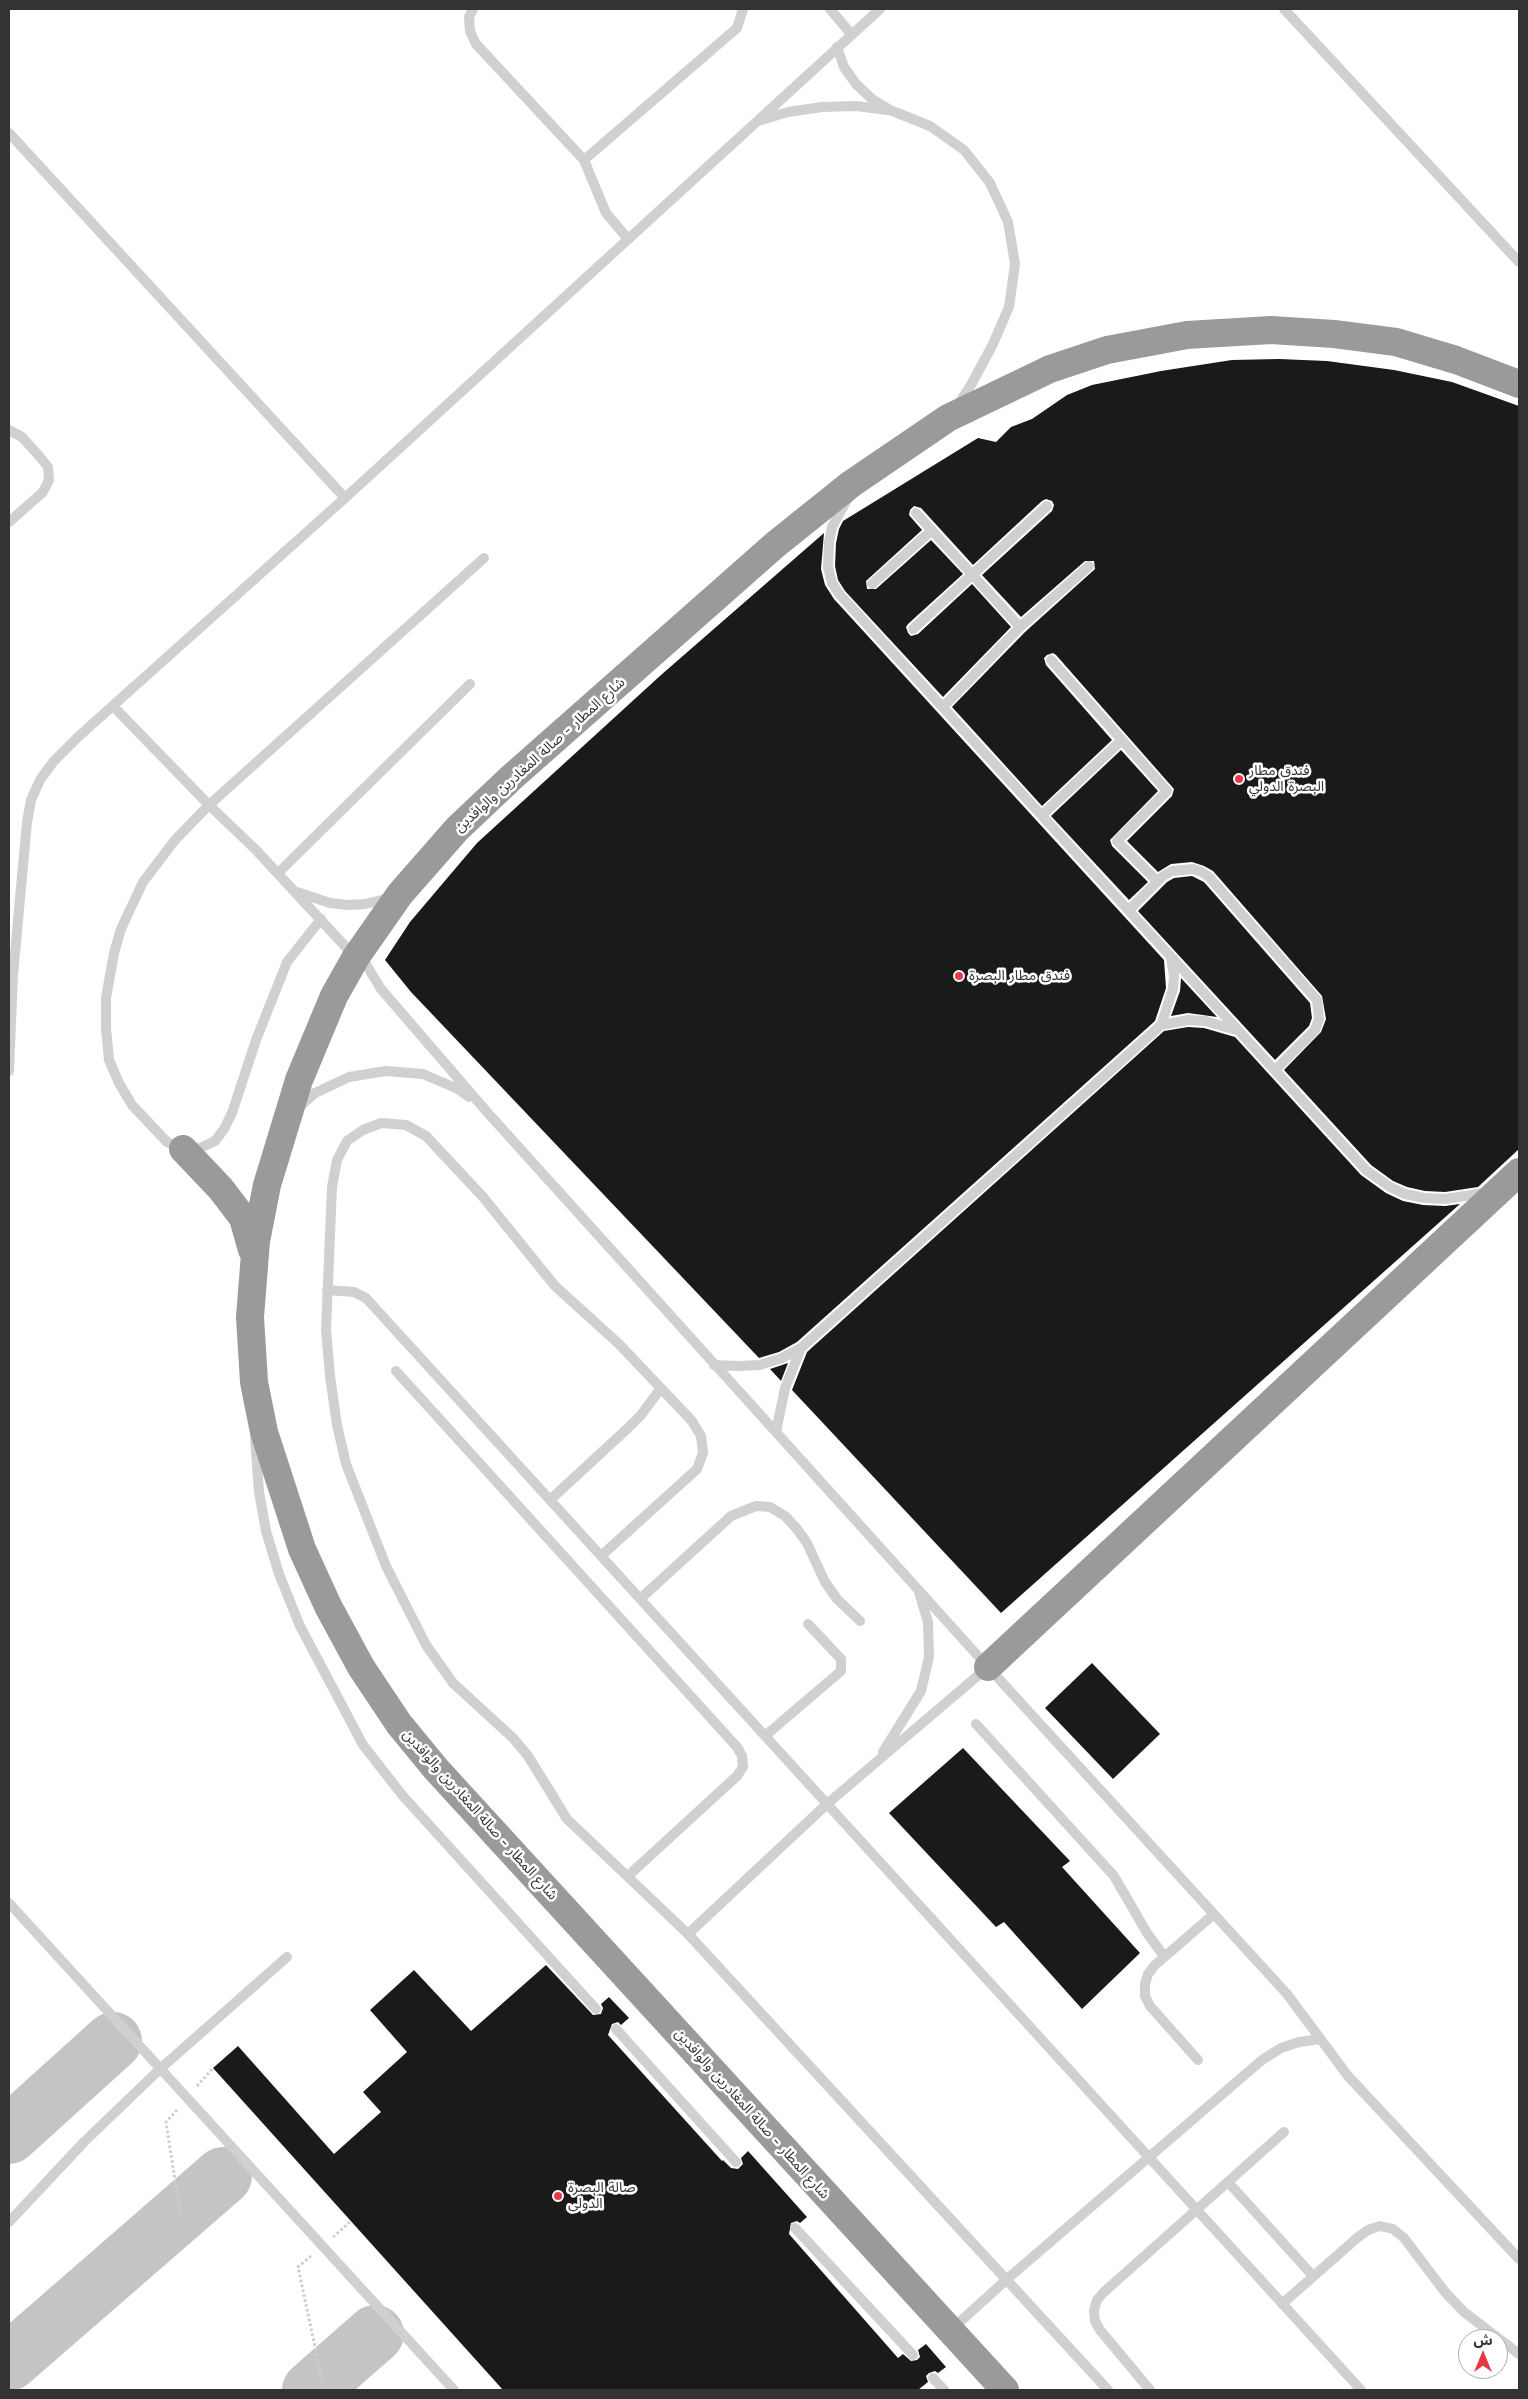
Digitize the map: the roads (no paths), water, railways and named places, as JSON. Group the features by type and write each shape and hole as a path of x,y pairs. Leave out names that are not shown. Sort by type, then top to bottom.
{"highway":[{"name":"شارع المطار - صالة المغادرين والوافدين","path":"1005,2390 449,1783 399,1724 361,1668 328,1606 302,1549 264,1432 254,1382 250,1317 252,1284 256,1241 267,1185 287,1118 315,1038 334,996 357,955 400,894 457,829 512,777 776,544 864,475 948,418 1050,369 1107,350 1187,335 1271,330 1334,334 1396,342 1456,360 1519,384"},
{"path":"183,1149 221,1189 243,1218 252,1244 252,1284"},
{"path":"988,1668 1511,1179"}],"lane":[{"path":"473,9 469,17 470,31 476,44 584,160 606,213 628,238"},
{"path":"584,160 737,28 743,9"},
{"path":"830,9 852,35"},
{"path":"9,1071 11,976 31,800 40,780 53,762 880,9"},
{"path":"1284,9 1519,262"},
{"path":"837,47 844,67 856,84 872,99 890,110 930,126 964,150 990,184 1008,222 1015,264 1009,307 992,346 972,383 948,418"},
{"path":"755,122 788,112 822,107 856,106 890,110"},
{"path":"10,138 345,498"},
{"path":"9,430 22,437 40,456 48,467 49,480 43,492 9,522"},
{"path":"864,475 832,527 827,557 832,583 840,595 1366,1170 1390,1187 1414,1196 1444,1199 1481,1195 1511,1179"},
{"path":"913,629 1046,506"},
{"path":"916,513 1020,627"},
{"path":"872,584 932,530"},
{"path":"321,919 288,962 256,1040 232,1113 224,1130 215,1141 200,1148 183,1149 167,1142 148,1125 132,1105 119,1083 109,1060 106,1028 108,979 121,929 143,882 163,854 209,805 484,558"},
{"path":"943,707 1020,627 1089,566"},
{"path":"1052,660 1167,791 1117,841 1157,881"},
{"path":"278,874 470,684"},
{"path":"113,706 357,955 381,989 487,1112 988,1668 1286,1994 1348,2076 1519,2259"},
{"path":"1042,815 1122,740"},
{"path":"1129,910 1163,876 1182,869 1202,872 1317,1000 1319,1014 1315,1030 1309,1039 1275,1070"},
{"path":"295,891 330,903 348,905 366,904 400,894"},
{"path":"1161,1025 1173,988 1174,976 1170,956"},
{"path":"714,1365 760,1365 782,1358 801,1348 1161,1025 1172,1022 1205,1021 1239,1031"},
{"path":"287,1118 315,1093 349,1077 386,1070 423,1074 458,1089 487,1112"},
{"path":"601,1556 697,1469 703,1453 701,1436 692,1421 619,1344 555,1286 483,1197 426,1136 406,1125 381,1123 363,1130 347,1141 337,1160 332,1187 326,1330 330,1376 337,1425 346,1464 386,1566 426,1645 453,1684 513,1738 528,1756 567,1819 629,1875 688,1934 1108,2390"},
{"path":"327,1290 354,1292 366,1298 1361,2390"},
{"path":"776,1432 785,1388 801,1348"},
{"path":"396,1371 737,1747 742,1756 743,1767 737,1776 629,1875"},
{"path":"254,1382 255,1461 266,1531 279,1574 300,1626 354,1729 363,1744 403,1796 596,2009"},
{"path":"550,1500 635,1422 660,1388"},
{"path":"640,1599 731,1516 756,1506 770,1507 785,1516 797,1529 807,1543 825,1582 837,1599 860,1621"},
{"path":"876,1763 903,1722 920,1690 922,1682 928,1657 928,1622 918,1589"},
{"path":"765,1736 841,1671 841,1659 808,1624"},
{"path":"688,1934 827,1804 988,1668"},
{"path":"976,1724 1114,1876 1147,1933 1164,1956"},
{"path":"9,1902 454,2390"},
{"path":"1198,2060 1150,2006 1146,1996 1145,1984 1148,1974 1164,1956 1214,1914"},
{"path":"9,2222 84,2142 160,2069 286,1957"},
{"path":"616,2029 736,2162"},
{"path":"950,2331 1006,2280 1262,2060 1281,2048 1298,2042 1320,2039"},
{"path":"1150,2390 1100,2330 1095,2321 1094,2310 1097,2300 1284,2132"},
{"path":"1228,2182 1313,2276"},
{"path":"1282,2304 1368,2230 1380,2226 1393,2229 1404,2238 1444,2292 1464,2312 1519,2354"},
{"path":"795,2228 914,2355"},
{"path":"933,2378 944,2390"}],"place":[{"name":"فندق مطار البصرة الدولي","path":"1239,779"},
{"name":"فندق مطار البصرة","path":"959,976"},
{"name":"صالة البصرة الدولى","path":"558,2196"}]}
